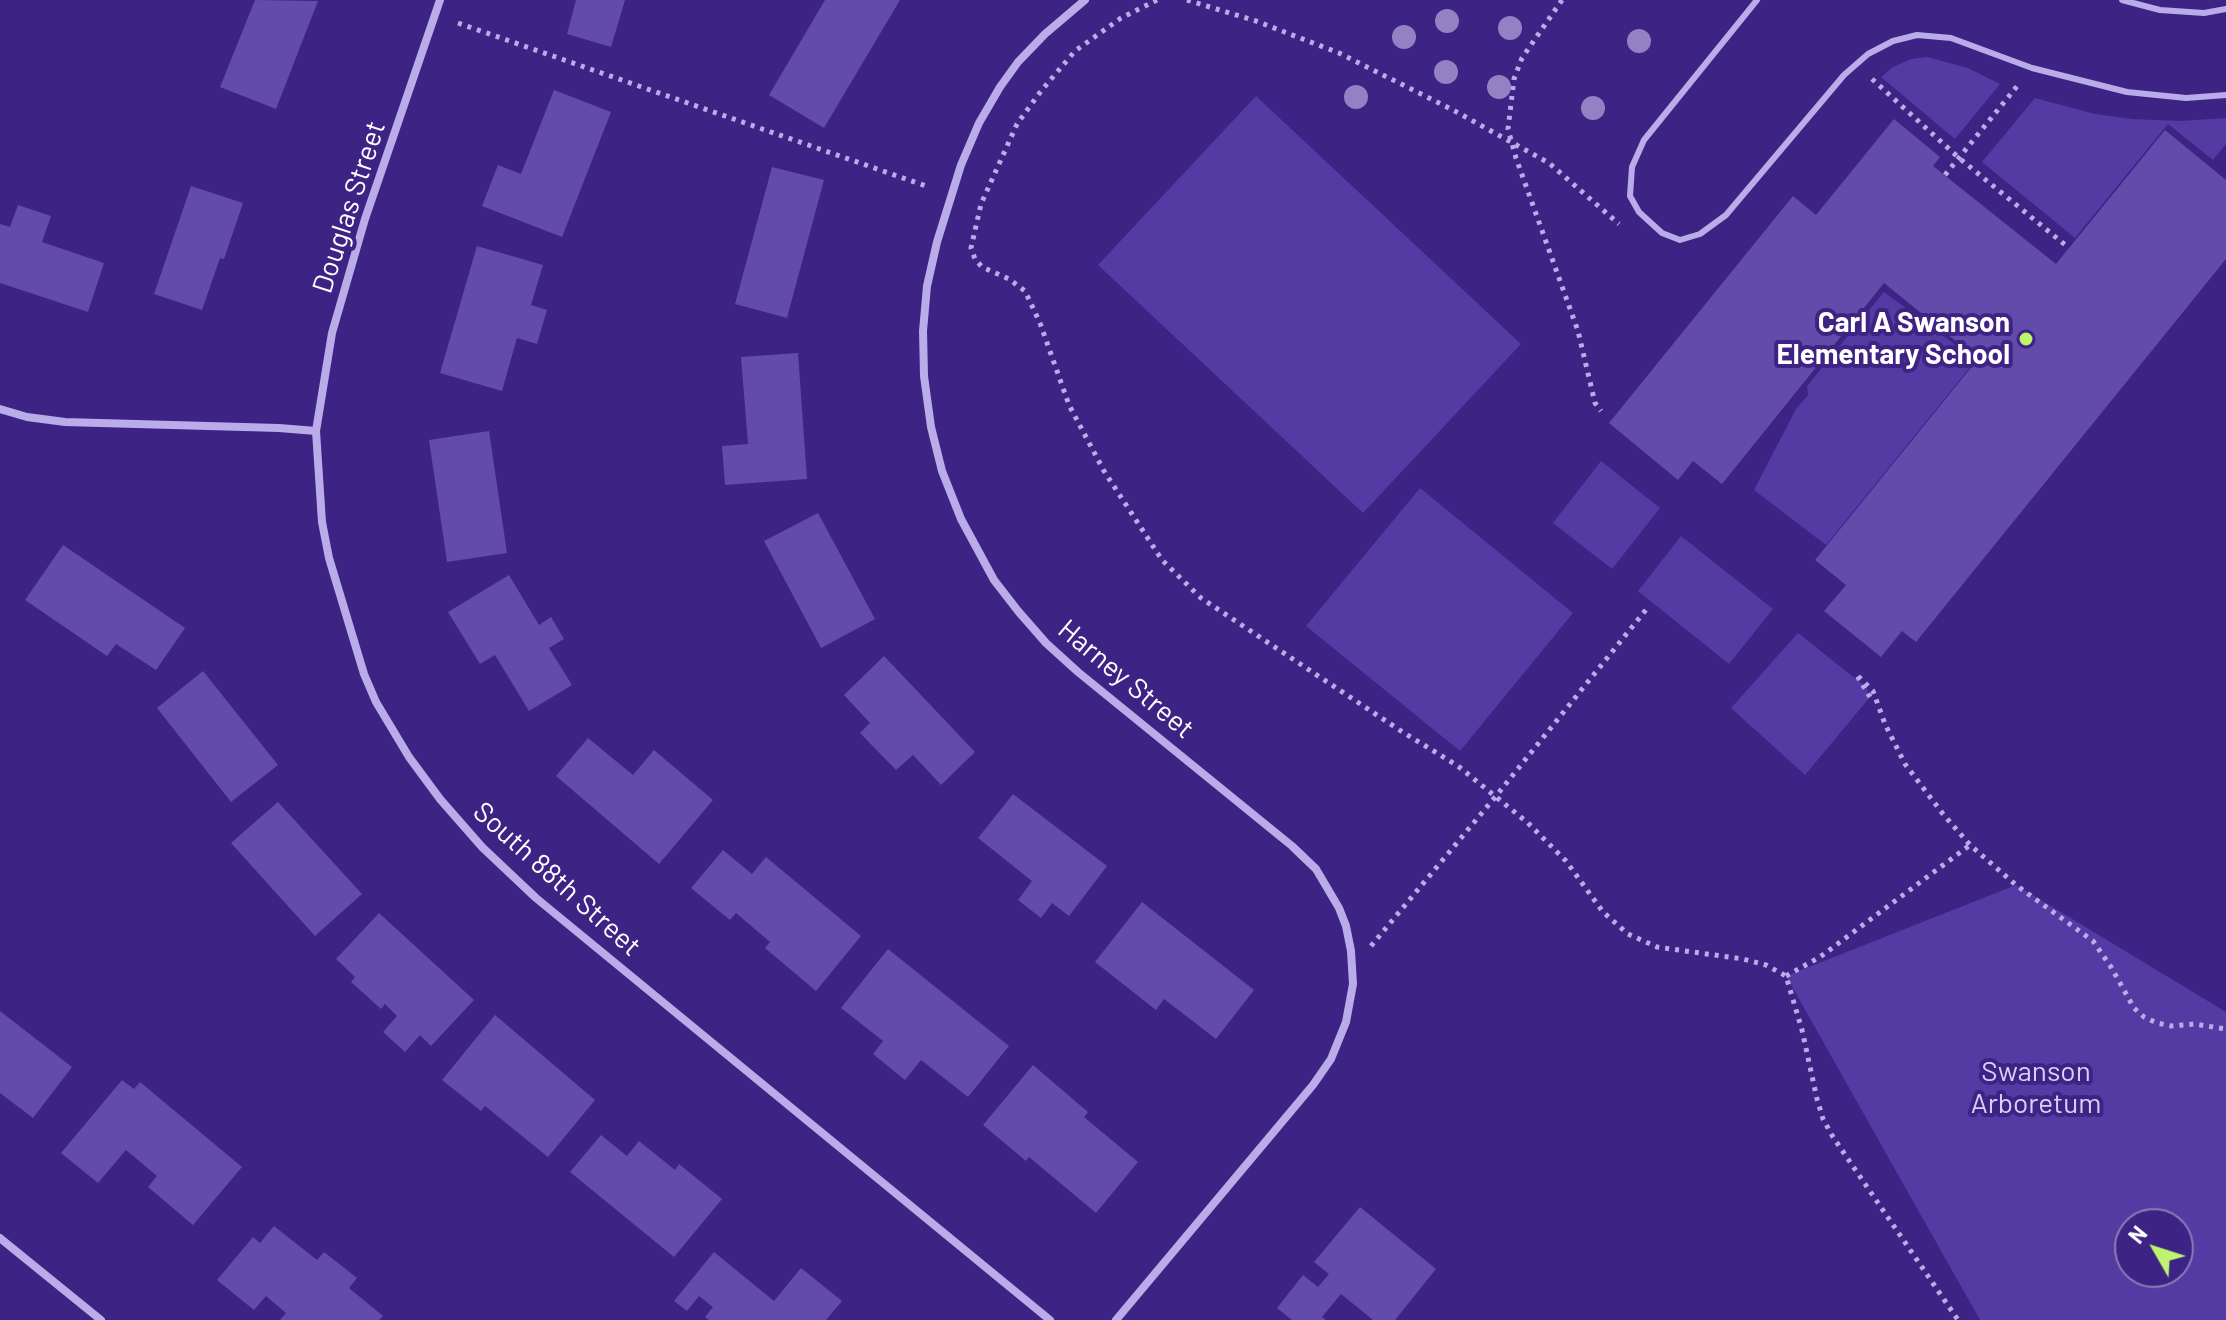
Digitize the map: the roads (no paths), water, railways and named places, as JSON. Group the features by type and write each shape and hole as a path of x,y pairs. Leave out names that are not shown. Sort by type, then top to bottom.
{"street":[{"name":"Douglas Street","path":"316,431 332,333 360,234 440,0"},
{"name":"Harney Street","path":"1085,0 1045,34 1018,62 1000,87 979,123 961,165 937,242 927,286 923,331 931,427 942,471 961,519 994,580 1046,643 1316,869 1346,926 1353,984 1346,1022 1331,1059 1313,1085 1116,1320"},
{"path":"0,409 27,417 65,422 316,431"},
{"name":"South 88th Street","path":"316,431 322,522 329,558 364,674 376,702 409,757 440,799 482,847 536,898 1050,1320"},
{"path":"0,1238 101,1320"}],"lane":[{"path":"1757,0 1644,140 1632,167 1630,196 1639,212 1662,233 1680,240 1700,234 1726,215 1844,75 1868,54 1893,41 1917,35 1951,38 2032,68 2127,92 2186,98 2226,95"},
{"path":"2122,0 2160,10 2204,13 2226,9"}],"place":[{"name":"Carl A Swanson Elementary School","path":"2026,339"}],"park label":[{"name":"Swanson Arboretum","path":"2036,1088"}]}
